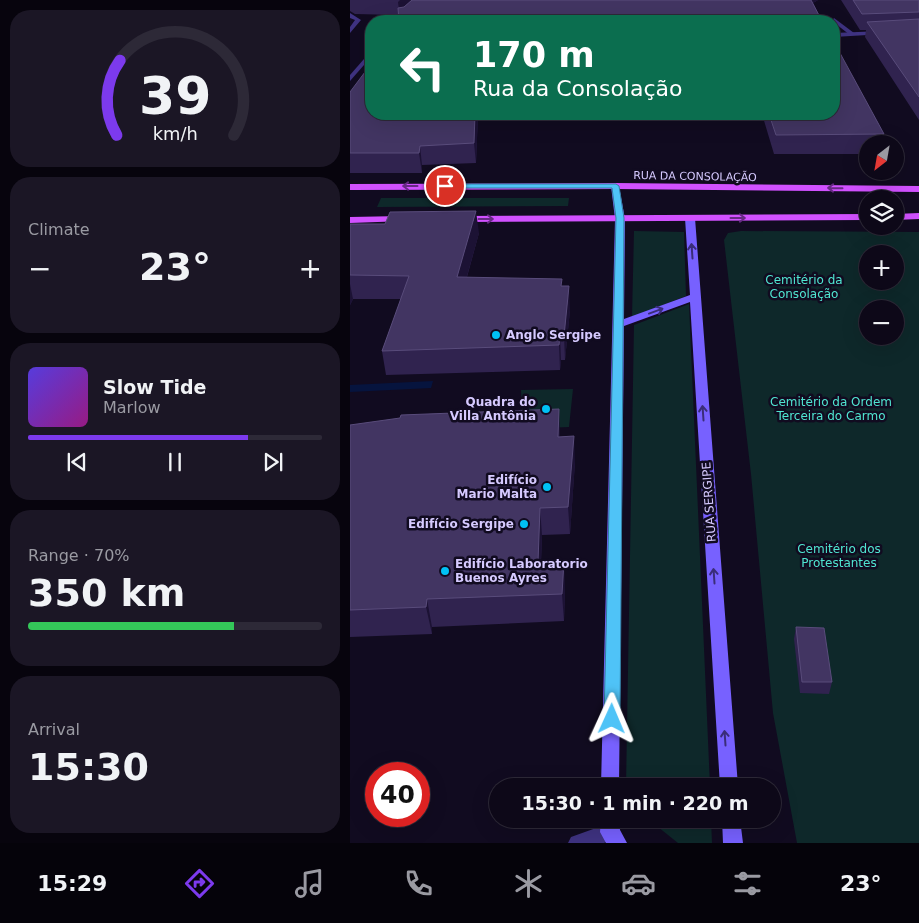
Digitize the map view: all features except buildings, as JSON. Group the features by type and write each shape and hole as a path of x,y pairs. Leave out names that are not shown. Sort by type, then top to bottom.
{"main road":[{"name":"RUA DA CONSOLAÇÃO","path":"350,187 616,186 919,189"},
{"path":"904,217 919,216"},
{"path":"449,219 859,217"},
{"path":"350,220 410,219"}],"street":[{"path":"350,16 358,20 350,31"},
{"path":"840,25 852,34"},
{"path":"840,35 890,32"},
{"path":"350,79 363,61"},
{"path":"610,778 620,218 616,186"},
{"name":"RUA SERGIPE","path":"690,218 728,778"},
{"path":"617,325 695,297"},
{"path":"732,828 733,843"},
{"path":"578,843 612,831"}],"green space":[{"path":"381,198 569,198 568,206 377,207"},
{"path":"634,231 684,232 686,296 632,317"},
{"path":"741,231 859,232 859,235 904,235 904,232 919,232 919,843 797,843 773,713 751,474 724,240 728,233"},
{"path":"689,304 710,778 626,778 634,325"},
{"name":"Quadra do Villa Antônia","path":"573,389 569,427 523,429 521,390"},
{"path":"659,828 711,828 712,843 678,843"}],"water":[{"path":"433,381 431,388 350,392 350,385"}],"place":[{"name":"Anglo Sergipe","path":"496,335"},
{"name":"Quadra do Villa Antônia","path":"546,409"},
{"name":"Edifício Mario Malta","path":"547,487"},
{"name":"Edifício Sergipe","path":"524,524"},
{"name":"Edifício Laboratorio Buenos Ayres","path":"445,571"}],"route":[{"path":"445,186 616,186 620,218 612,719"}],"park label":[{"name":"Cemitério da Consolação","path":"804,287"},
{"name":"Cemitério da Ordem Terceira do Carmo","path":"831,409"},
{"name":"Cemitério dos Protestantes","path":"839,556"}]}
